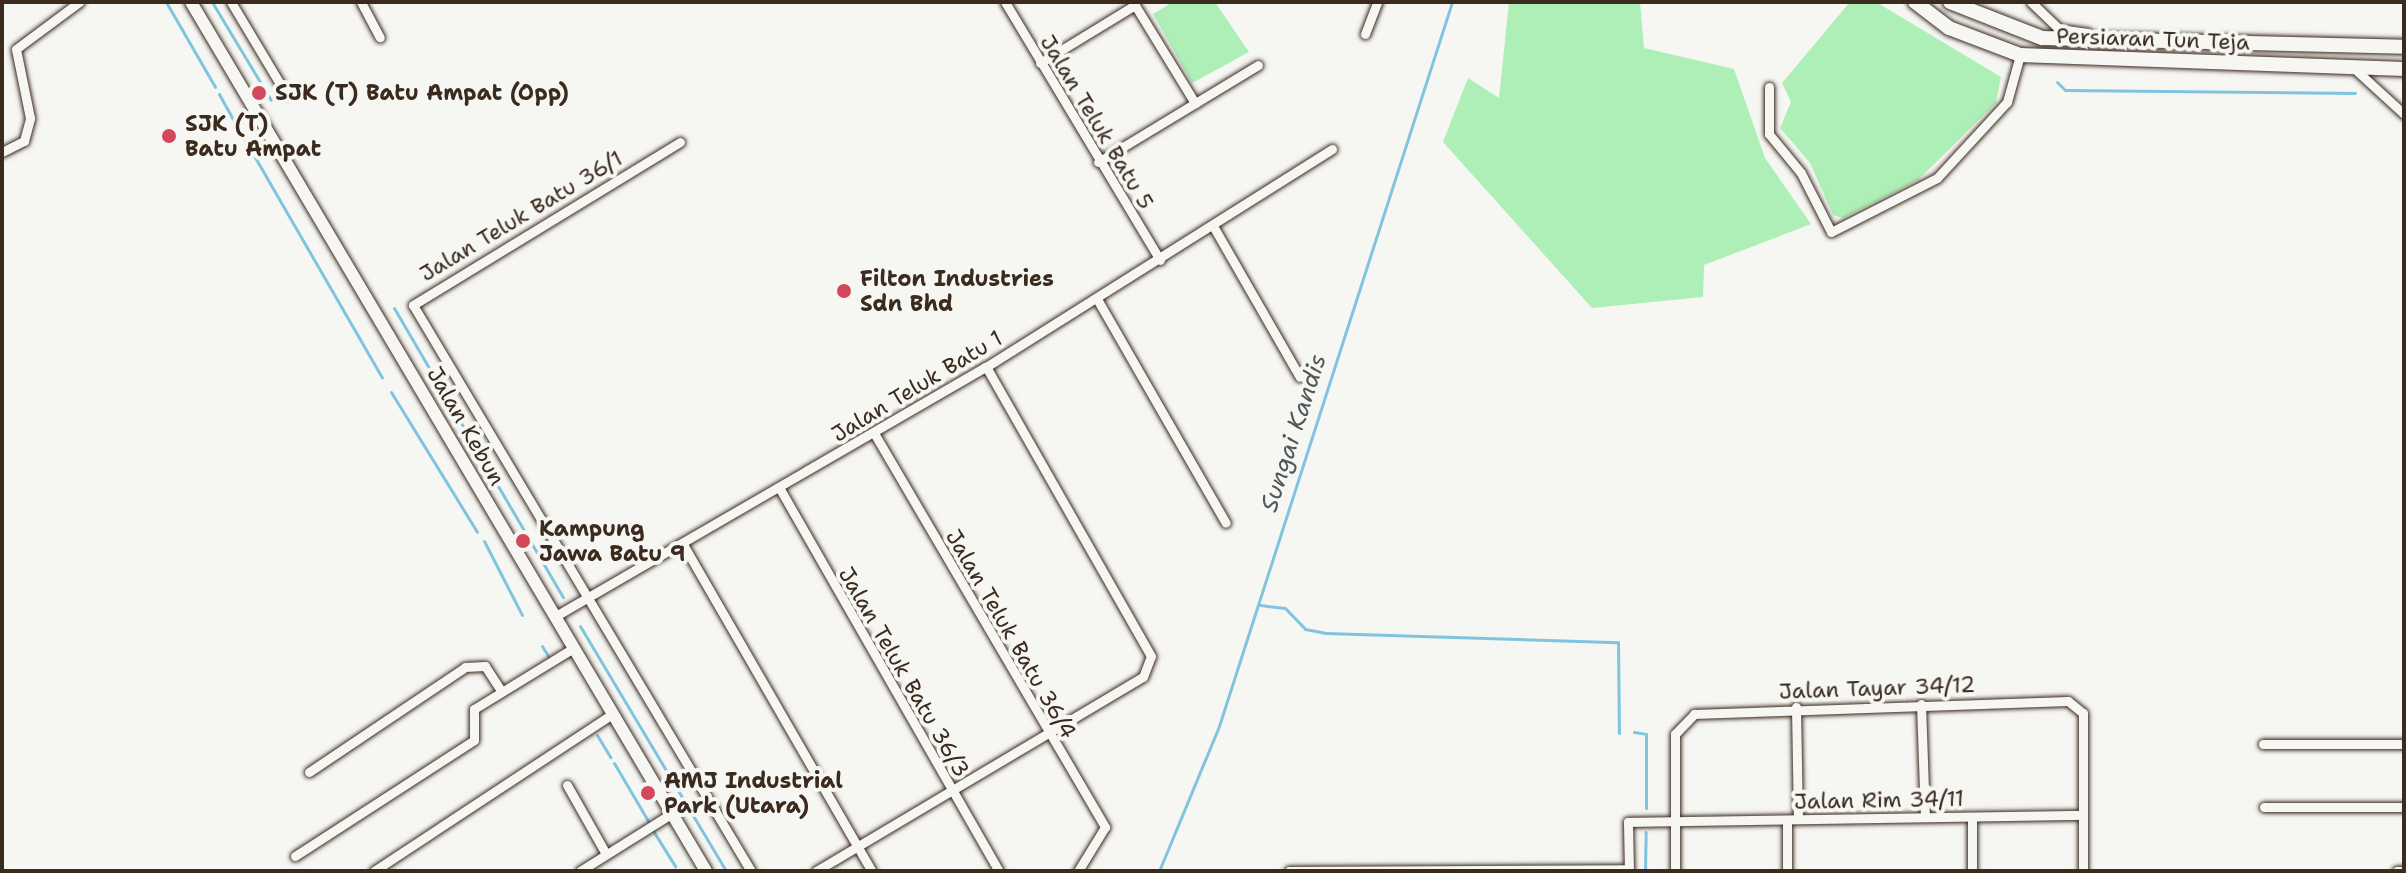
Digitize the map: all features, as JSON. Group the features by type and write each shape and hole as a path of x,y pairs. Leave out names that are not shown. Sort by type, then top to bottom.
{"main road":[{"name":"Jalan Kebun","path":"191,2 706,871"},
{"name":"Persiaran Tun Teja","path":"1915,2 1949,28 2020,55 2404,69"},
{"name":"Persiaran Tun Teja","path":"1950,2 2042,38 2404,47"}],"street":[{"path":"2,152 24,141 30,118 16,49 79,2"},
{"path":"231,2 286,94"},
{"path":"361,2 380,37"},
{"name":"Jalan Teluk Batu 5","path":"1005,2 1098,162 1160,260"},
{"path":"1365,34 1377,2"},
{"path":"2031,2 2059,29 2132,40"},
{"path":"1040,63 1134,3 1195,103"},
{"path":"1769,87 1769,134 1801,173 1831,232 1937,178 2007,102 2020,55"},
{"path":"1098,162 1258,65"},
{"path":"2345,67 2363,73 2404,114"},
{"name":"Jalan Teluk Batu 36/1","path":"680,142 413,305 751,871"},
{"name":"Jalan Teluk Batu 1","path":"554,617 684,546 986,367 1332,149"},
{"path":"1213,226 1300,377"},
{"path":"1097,299 1226,523"},
{"path":"816,871 1143,677 1151,656 986,367"},
{"name":"Jalan Teluk Batu 36/4","path":"874,433 1105,827 1093,853 1078,871"},
{"name":"Jalan Teluk Batu 36/3","path":"780,489 999,871"},
{"path":"684,546 872,871"},
{"path":"295,856 474,740 474,709 572,649"},
{"path":"309,772 465,667 485,666 501,691"},
{"path":"1921,704 1925,817"},
{"name":"Jalan Tayar 34/12","path":"1675,821 1679,722 1694,714 1796,707 1921,704 2079,704 2083,815"},
{"path":"1787,871 1796,707"},
{"path":"374,871 611,715"},
{"path":"2263,744 2404,744"},
{"path":"567,785 606,854"},
{"path":"2264,807 2404,807"},
{"path":"580,871 671,814"},
{"path":"2083,815 2083,871"},
{"name":"Jalan Rim 34/11","path":"1629,870 1628,822 2083,815"},
{"path":"1972,817 1972,871"},
{"path":"1675,821 1675,871"},
{"path":"1289,871 1629,870"},
{"path":"2397,871 2404,871"}],"green space":[{"path":"1173,2 1215,2 1249,52 1192,83 1153,14"},
{"path":"1509,2 1640,2 1644,48 1734,69 1765,158 1811,224 1704,265 1703,297 1592,308 1443,142 1468,78 1499,98"},
{"path":"1850,2 1876,2 2001,77 1996,103 1918,180 1843,218 1833,215 1810,163 1780,128 1791,102 1782,83"}],"waterway":[{"path":"166,2 215,87"},
{"path":"212,2 271,100"},
{"name":"Sungai Kandis","path":"1159,871 1219,726 1452,2"},
{"path":"2057,82 2065,90 2355,93"},
{"path":"219,94 234,121"},
{"path":"238,128 382,377"},
{"path":"394,308 563,597"},
{"path":"391,392 477,532"},
{"path":"484,541 522,615"},
{"path":"1260,605 1285,608 1305,629 1325,633 1618,642 1619,733"},
{"path":"580,626 726,871"},
{"path":"542,646 550,659"},
{"path":"1634,732 1646,734 1646,808"},
{"path":"597,735 610,757"},
{"path":"614,763 650,824"},
{"path":"652,829 675,866"},
{"path":"1645,871 1646,832"}],"place":[{"name":"SJK (T) Batu Ampat (Opp)","path":"259,93"},
{"name":"SJK (T) Batu Ampat","path":"169,136"},
{"name":"Filton Industries Sdn Bhd","path":"844,291"},
{"name":"Kampung Jawa Batu 9","path":"523,541"},
{"name":"AMJ Industrial Park (Utara)","path":"648,793"}]}
